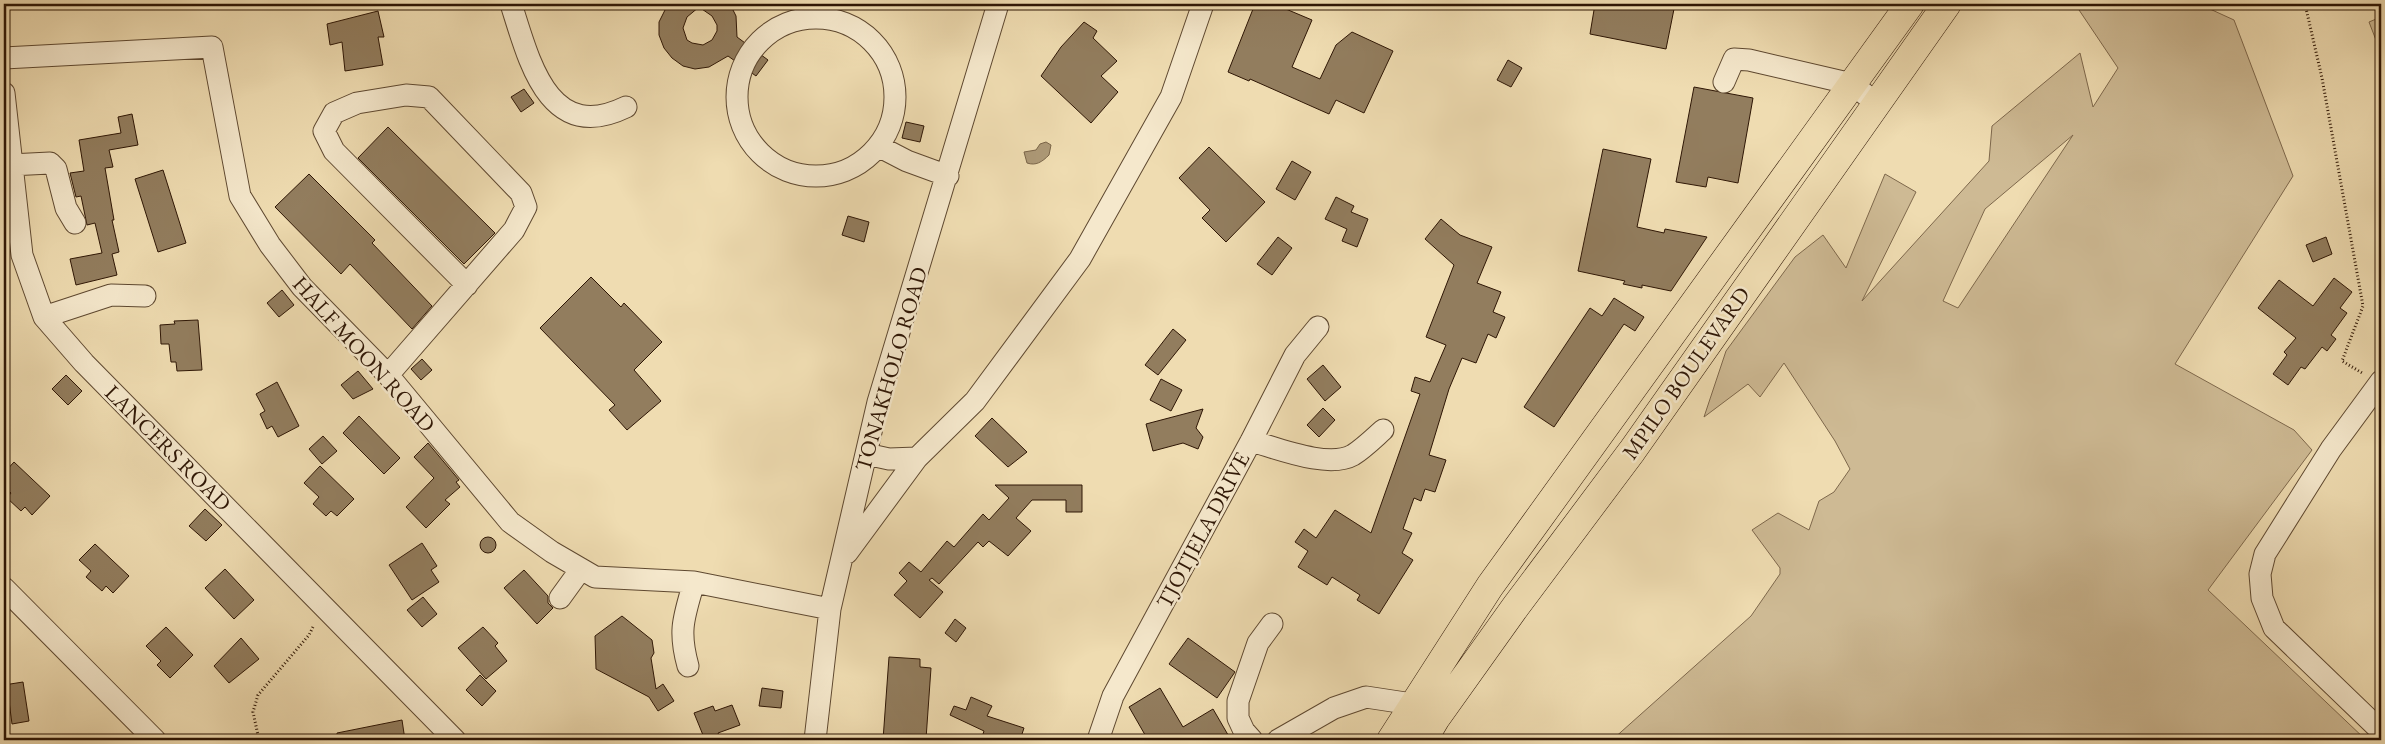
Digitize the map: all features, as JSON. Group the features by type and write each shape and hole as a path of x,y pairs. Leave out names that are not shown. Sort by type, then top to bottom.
{"highway":[{"name":"MPILO BOULEVARD","path":"1391,740 1412,704 1490,586 1910,4"},
{"name":"MPILO BOULEVARD","path":"1429,729 1516,606 1632,451 1947,4"}],"street":[{"path":"511,4 531,66 554,102 570,114 588,117 608,116 626,107"},
{"name":"TONAKHOLO ROAD","path":"815,740 830,610 878,402 948,176 998,4"},
{"path":"842,560 918,458 975,401 1080,259 1171,97 1203,4"},
{"path":"810,18 833,19 873,41 886,60 894,82 895,97 890,127 878,146 864,161 846,171 826,176 786,171 768,160 753,146 743,128 738,108 737,88 742,68 752,50 768,33 788,22 810,18"},
{"name":"HALF MOON ROAD","path":"4,58 212,47 240,196 270,245 302,287 388,375 510,522 552,552 595,577 694,582 830,610"},
{"path":"1724,82 1734,59 1749,60 1852,84 1876,103"},
{"name":"LANCERS ROAD","path":"4,93 10,165 22,255 44,317 84,363 456,740"},
{"path":"388,375 467,285 514,230 526,207 520,192 429,97 406,94 357,104 334,113 324,131 334,151 467,285"},
{"path":"878,146 907,161 948,176"},
{"path":"10,165 50,163 56,169 66,208 75,223"},
{"path":"44,317 111,295 145,296"},
{"name":"TJOTJELA DRIVE","path":"1098,740 1114,696 1295,355 1318,327"},
{"path":"2380,382 2331,449 2265,554 2260,574 2262,598 2274,628 2381,731"},
{"path":"1251,441 1320,460 1337,459 1352,456 1383,430"},
{"path":"866,454 889,459 918,458"},
{"path":"560,598 581,569"},
{"path":"688,666 682,643 682,623 694,582"},
{"path":"4,588 155,740"},
{"path":"1252,740 1244,731 1238,718 1238,701 1258,643 1272,624"},
{"path":"1287,739 1334,708 1366,697 1412,704 1429,729"}],"path":[{"path":"2305,4 2322,78 2363,306 2342,361 2380,382"},
{"path":"259,740 253,712 258,695 309,635 324,606"}],"shaded area":[{"path":"2075,4 2199,4 2234,20 2293,176 2175,364 2294,430 2312,450 2208,590 2366,740 1612,740 1751,616 1780,574 1780,568 1752,530 1778,513 1809,530 1819,501 1834,492 1850,469 1835,441 1784,363 1760,397 1748,384 1704,417 1726,351 1795,257 1823,235 1846,268 1885,174 1916,192 1862,301 1989,161 1992,126 2080,53 2093,107 2118,68","holes":["2073,135 1958,308 1943,301 1985,209"]},
{"path":"2381,17 2381,53 2369,22"},
{"path":"1046,142 1051,145 1049,155 1039,163 1027,163 1024,152 1036,150 1040,144"}],"building":[{"path":"668,4 730,4 736,16 737,37 768,60 756,76 728,56 709,67 695,69 683,66 672,58 664,48 659,35 659,22","holes":["699,7 712,16 717,25 717,31 712,40 703,45 687,40 683,28 687,17"]},
{"path":"1255,4 1274,4 1312,20 1292,67 1320,79 1336,45 1352,32 1393,51 1364,113 1336,100 1329,114 1250,79 1249,81 1228,72"},
{"path":"1595,4 1675,4 1666,49 1590,34"},
{"path":"378,11 384,37 378,37 383,65 345,71 342,42 330,45 327,24"},
{"path":"1084,22 1097,31 1093,38 1117,61 1101,76 1118,92 1091,123 1041,76 1061,47"},
{"path":"1508,60 1522,68 1511,87 1497,80"},
{"path":"1694,87 1753,98 1738,183 1708,177 1706,187 1676,182"},
{"path":"524,89 534,103 521,112 511,97"},
{"path":"132,114 138,145 109,150 113,167 105,168 114,220 112,220 119,252 112,254 117,275 76,285 70,259 102,253 95,223 87,225 81,196 76,197 70,173 84,171 79,140 121,133 118,117"},
{"path":"906,122 924,126 920,142 902,138"},
{"path":"388,127 495,233 464,264 358,158"},
{"path":"1209,147 1265,202 1226,242 1202,218 1210,210 1179,178"},
{"path":"1603,149 1651,159 1637,227 1664,233 1665,229 1707,237 1671,291 1642,285 1642,288 1623,284 1625,281 1578,271"},
{"path":"1292,161 1311,172 1295,200 1276,189"},
{"path":"163,170 186,243 158,252 135,179"},
{"path":"309,174 375,240 372,243 432,306 412,329 350,264 341,274 275,207"},
{"path":"1336,197 1354,206 1351,212 1368,219 1357,247 1342,241 1347,229 1325,219"},
{"path":"848,216 869,222 864,242 842,235"},
{"path":"1441,219 1460,235 1492,247 1477,283 1501,292 1493,312 1505,317 1496,338 1488,334 1476,363 1462,358 1449,389 1429,455 1446,460 1435,492 1425,489 1421,501 1414,498 1403,529 1412,533 1402,553 1413,560 1379,614 1357,600 1360,595 1332,577 1327,585 1298,567 1308,551 1295,542 1304,529 1316,538 1335,510 1371,533 1420,394 1411,391 1415,377 1430,382 1446,345 1426,337 1454,265 1425,239"},
{"path":"1278,237 1292,248 1272,275 1257,264"},
{"path":"2326,237 2332,254 2313,262 2306,245"},
{"path":"591,277 621,307 624,303 662,342 634,370 661,401 627,430 609,410 615,405 540,328"},
{"path":"2334,278 2352,292 2340,308 2347,313 2331,335 2336,339 2327,351 2322,347 2305,369 2301,367 2288,385 2273,374 2287,355 2284,352 2296,338 2258,308 2279,280 2313,306"},
{"path":"282,290 294,305 279,317 267,303"},
{"path":"1614,298 1644,317 1635,331 1624,324 1554,427 1524,407 1590,308 1602,316"},
{"path":"198,320 202,370 177,371 176,362 171,362 169,344 161,344 160,325 175,324 174,321"},
{"path":"1173,329 1186,340 1158,375 1145,365"},
{"path":"422,359 432,370 421,380 411,369"},
{"path":"1323,365 1341,387 1325,401 1307,379"},
{"path":"358,371 373,389 353,399 341,385"},
{"path":"66,375 82,391 68,405 52,389"},
{"path":"1161,379 1182,390 1171,411 1150,400"},
{"path":"277,382 299,426 278,437 272,426 267,429 260,414 265,411 256,394"},
{"path":"1323,408 1335,420 1319,437 1307,425"},
{"path":"1203,409 1196,428 1203,437 1198,449 1183,443 1153,451 1146,424"},
{"path":"359,416 400,458 384,474 343,433"},
{"path":"992,418 1027,452 1008,467 975,436"},
{"path":"323,436 337,451 322,464 309,449"},
{"path":"428,443 459,480 456,482 460,487 445,500 450,504 426,528 406,507 434,478 414,457"},
{"path":"14,462 50,496 32,515 25,507 21,511 7,498 11,493 4,486 4,473"},
{"path":"320,466 354,499 337,516 331,511 326,516 313,504 319,497 304,483"},
{"path":"995,485 1082,485 1082,512 1066,512 1066,500 1032,500 1016,518 1031,531 1008,556 989,541 983,547 978,542 939,584 932,578 929,580 943,592 920,618 894,595 907,581 899,573 909,562 921,572 947,541 954,547 983,514 989,520 1009,498"},
{"path":"205,509 222,525 206,541 189,526"},
{"path":"485,537 491,537 496,542 494,551 485,553 480,548 480,542"},
{"path":"422,543 437,566 431,570 439,582 412,600 389,565"},
{"path":"95,544 129,576 113,593 106,586 102,591 86,577 91,571 79,560"},
{"path":"225,569 254,600 234,619 205,588"},
{"path":"524,570 548,596 548,603 553,608 537,624 504,588"},
{"path":"423,597 437,614 422,627 407,610"},
{"path":"622,616 652,640 654,653 651,658 656,689 663,684 674,701 658,711 649,697 596,669 595,636"},
{"path":"955,619 966,628 956,642 945,633"},
{"path":"166,627 193,655 170,678 157,665 161,661 146,646"},
{"path":"483,627 498,643 495,646 507,661 486,679 458,648"},
{"path":"241,638 259,659 229,683 214,666"},
{"path":"1188,638 1235,672 1217,698 1169,664"},
{"path":"889,657 920,659 920,667 931,668 926,739 883,740"},
{"path":"480,675 496,691 482,706 466,690"},
{"path":"23,682 29,721 12,724 9,701 4,702 4,685"},
{"path":"762,688 783,691 781,708 759,706"},
{"path":"1160,688 1183,727 1213,709 1231,740 1148,740 1129,707"},
{"path":"971,697 992,706 987,716 1024,728 1020,740 981,740 984,731 950,715 954,706 966,710"},
{"path":"732,705 740,725 718,733 721,740 705,740 694,713 713,706 715,711"},
{"path":"402,720 405,740 337,740 337,733"}]}
